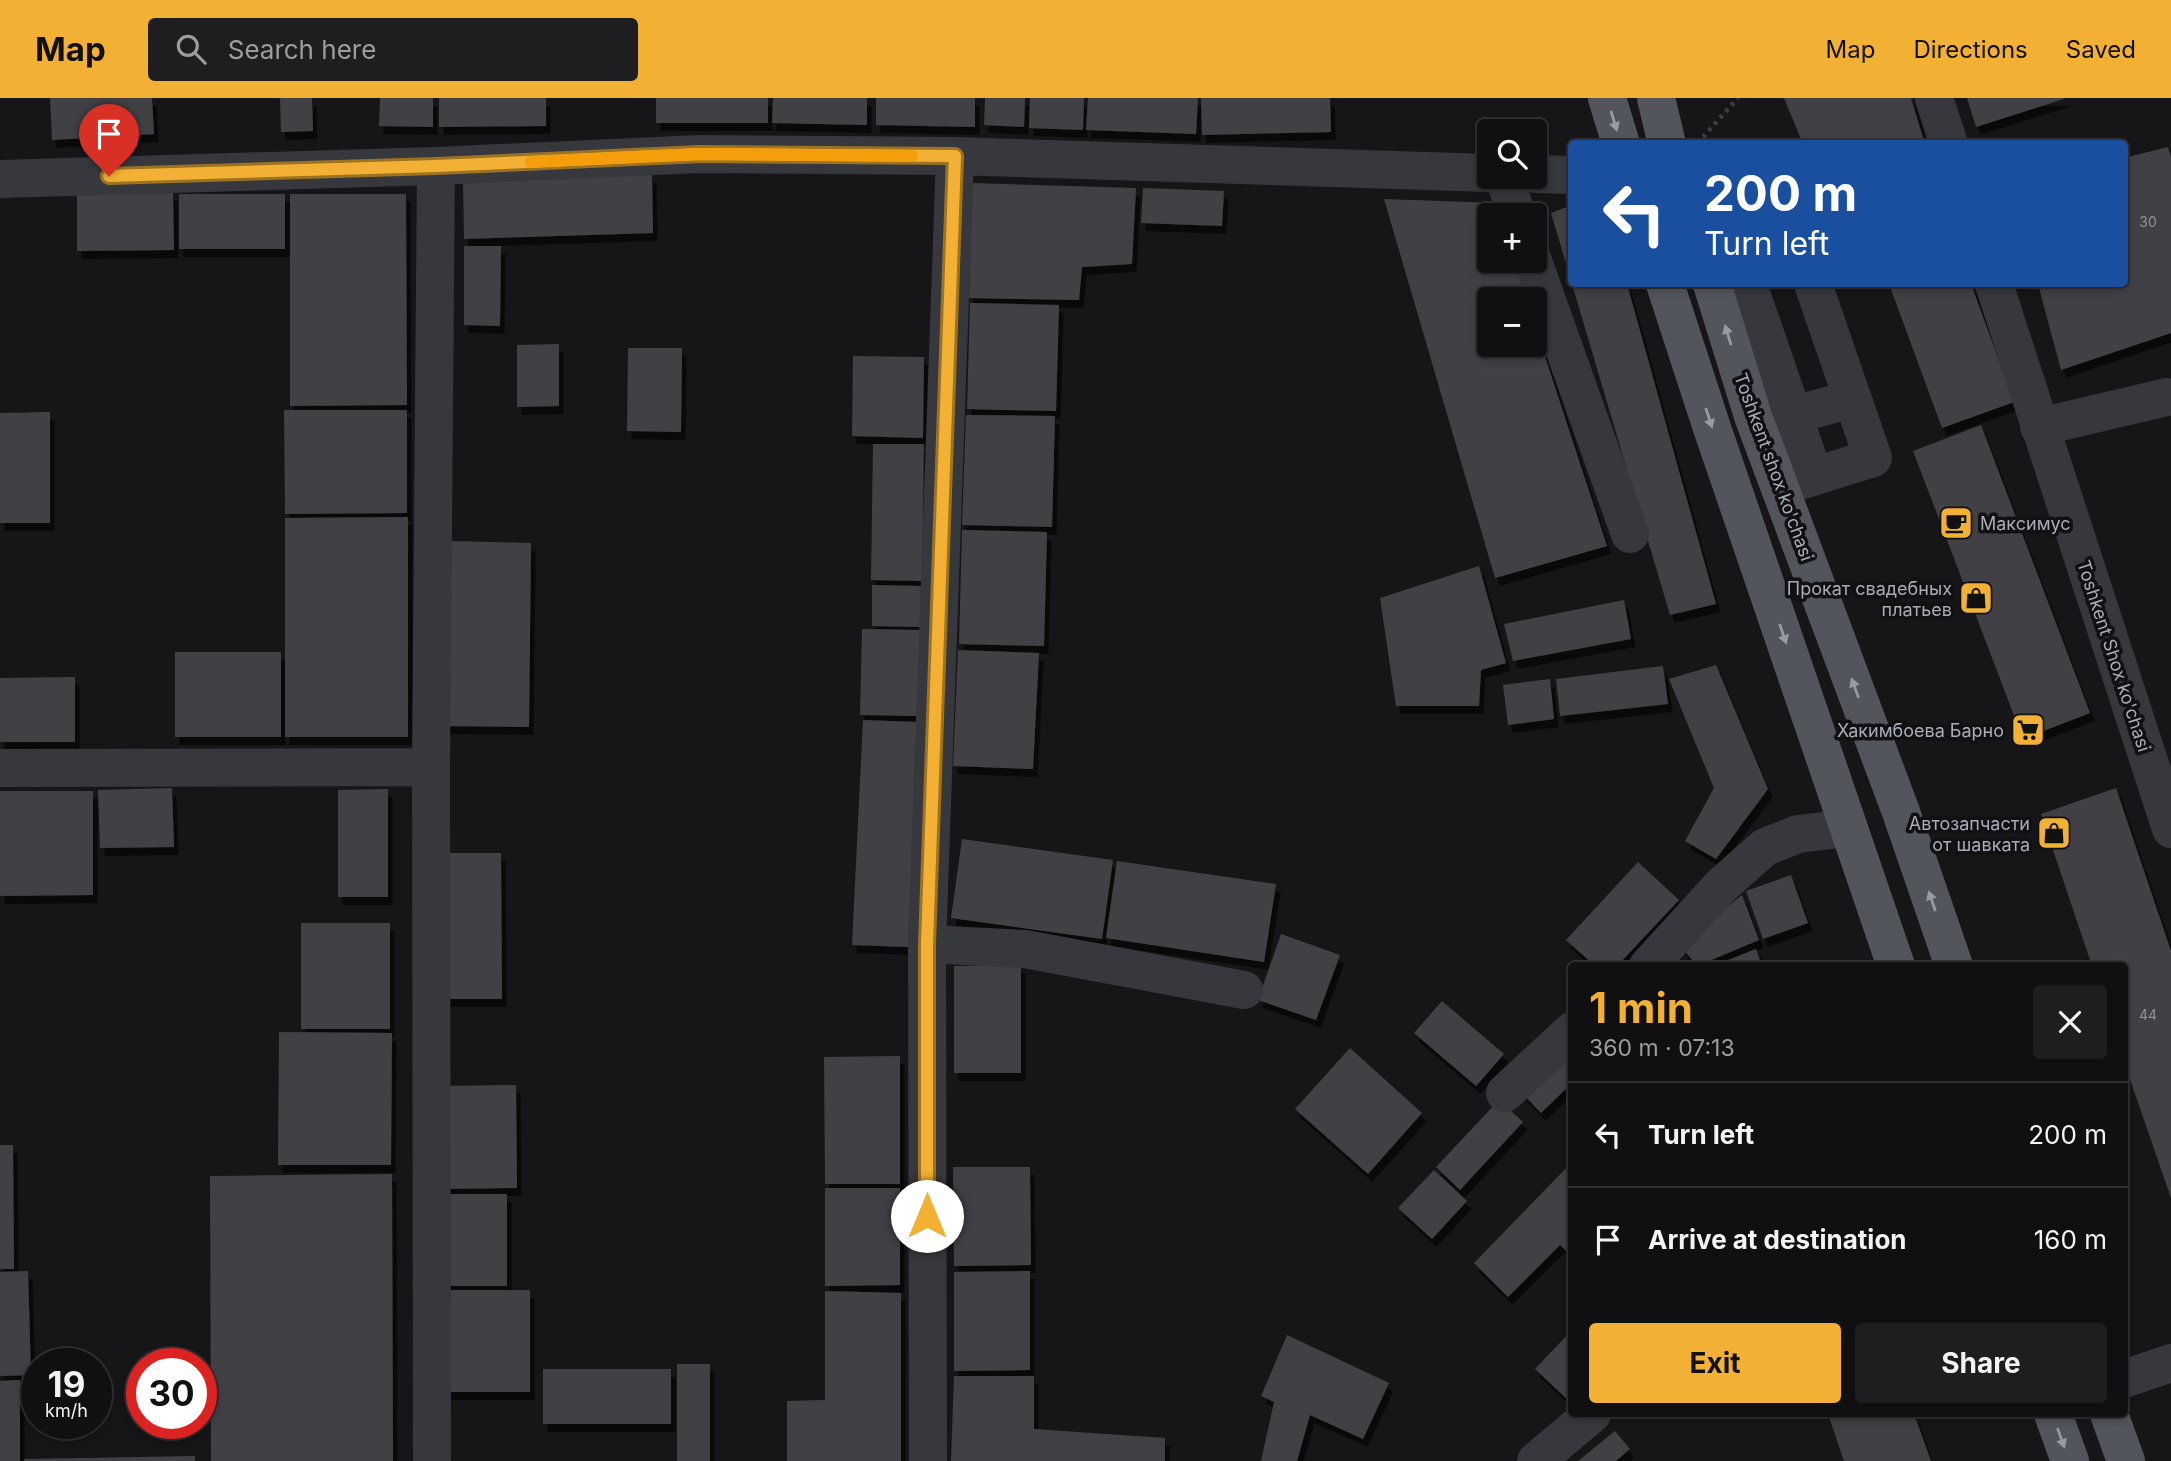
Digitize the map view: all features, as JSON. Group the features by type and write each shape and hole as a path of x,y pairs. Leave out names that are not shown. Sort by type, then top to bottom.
{"main road":[{"path":"1607,98 1619,140"},
{"path":"1656,98 1666,140"},
{"path":"1666,287 1895,962"},
{"name":"Toshkent shox ko'chasi","path":"1713,287 1753,416 1797,482 1901,812 1953,962"},
{"path":"2054,1417 2070,1461"},
{"path":"2110,1417 2126,1461"}],"street":[{"path":"1934,98 1948,140"},
{"path":"0,179 436,166 700,154 955,156 1477,173"},
{"path":"928,1461 927,944 955,156"},
{"path":"432,1461 431,767 436,166"},
{"path":"1547,174 1568,175"},
{"path":"1537,273 1630,534"},
{"name":"Toshkent Shox ko'chasi","path":"1995,287 2171,829"},
{"path":"1815,288 1873,458 1797,482 1793,415 1752,296 1815,288"},
{"path":"1775,363 1835,348"},
{"path":"1793,415 1853,399"},
{"path":"2039,427 2170,399"},
{"path":"0,768 431,767"},
{"path":"1652,962 1721,886 1765,847 1798,834 1849,828"},
{"path":"927,944 1025,949 1244,990"},
{"path":"1505,1093 1568,1035"},
{"path":"2128,1378 2171,1363"},
{"path":"1536,1461 1588,1417"}],"path":[{"path":"1701,140 1738,98"}],"building":[{"path":"50,98 152,98 154,134 52,140"},
{"path":"280,98 312,98 313,131 281,132"},
{"path":"380,98 433,98 433,127 379,126"},
{"path":"439,98 546,98 546,126 439,127"},
{"path":"656,98 768,98 768,123 656,123"},
{"path":"773,98 867,98 867,125 772,123"},
{"path":"876,98 975,98 975,127 876,125"},
{"path":"985,98 1025,98 1024,127 984,125"},
{"path":"1030,98 1084,98 1083,130 1029,128"},
{"path":"1088,98 1198,98 1196,134 1086,130"},
{"path":"1201,98 1330,98 1331,132 1202,135"},
{"path":"1784,98 1911,98 1924,140 1801,140"},
{"path":"1967,98 2064,98 2064,99 1976,127"},
{"path":"2168,147 2171,157 2171,333 2061,370 2039,287 2128,287 2128,157"},
{"path":"652,175 653,233 464,239 463,181"},
{"path":"972,183 1136,188 1132,264 1082,267 1079,300 969,298"},
{"path":"1143,188 1224,191 1222,226 1141,223"},
{"path":"173,193 174,250 77,251 77,194"},
{"path":"179,194 285,194 285,249 179,249"},
{"path":"290,194 406,194 407,405 290,406"},
{"path":"1384,199 1496,203 1477,203 1477,273 1518,273 1523,287 1477,287 1477,357 1545,357 1607,546 1495,578"},
{"path":"1568,207 1568,270 1551,213"},
{"path":"464,246 501,246 500,326 464,325"},
{"path":"1573,287 1628,287 1716,604 1670,615"},
{"path":"1890,287 1972,287 2014,402 1942,428"},
{"path":"970,303 1059,305 1056,411 967,409"},
{"path":"559,344 559,406 517,407 517,345"},
{"path":"628,348 682,348 681,432 627,431"},
{"path":"853,356 924,357 923,438 852,436"},
{"path":"284,410 407,410 407,513 285,514"},
{"path":"50,412 50,523 0,523 0,413"},
{"path":"966,415 1055,416 1052,527 962,525"},
{"path":"1981,425 2090,713 2023,739 1913,451"},
{"path":"873,444 924,444 922,581 871,580"},
{"path":"408,517 408,737 285,737 285,518"},
{"path":"962,530 1047,532 1044,646 959,644"},
{"path":"448,541 531,543 529,727 445,726"},
{"path":"1479,566 1506,663 1481,670 1479,706 1396,706 1380,598"},
{"path":"872,585 921,586 920,627 872,626"},
{"path":"1624,600 1631,639 1513,661 1504,624"},
{"path":"862,629 920,630 918,716 860,715"},
{"path":"958,650 1039,653 1033,769 953,766"},
{"path":"175,652 281,652 281,737 175,737"},
{"path":"1716,665 1768,789 1716,859 1685,841 1714,788 1669,679"},
{"path":"1663,666 1668,704 1560,716 1556,679"},
{"path":"75,677 75,742 0,742 0,678"},
{"path":"1550,679 1554,719 1508,725 1503,685"},
{"path":"863,720 918,722 908,947 852,945"},
{"path":"172,788 174,847 100,848 98,790"},
{"path":"2116,788 2171,951 2171,1198 2128,1074 2128,962 2091,962 2041,814"},
{"path":"388,789 388,897 338,897 338,790"},
{"path":"0,791 93,791 93,895 0,896"},
{"path":"962,839 1113,860 1102,939 951,918"},
{"path":"445,853 501,853 502,999 445,999"},
{"path":"1117,861 1276,884 1264,962 1106,938"},
{"path":"1638,862 1679,900 1621,962 1591,962 1566,940"},
{"path":"1791,875 1808,923 1763,939 1746,891"},
{"path":"1742,895 1759,940 1707,962 1694,962 1680,945"},
{"path":"301,923 390,923 390,1029 301,1029"},
{"path":"1281,934 1340,955 1316,1020 1258,1000"},
{"path":"1756,949 1761,962 1723,962"},
{"path":"1021,965 1021,1073 954,1073 954,966"},
{"path":"1442,1001 1504,1054 1476,1086 1414,1033"},
{"path":"279,1032 392,1033 391,1165 278,1165"},
{"path":"1350,1048 1422,1113 1368,1174 1295,1109"},
{"path":"1568,1048 1568,1087 1541,1113 1522,1093"},
{"path":"900,1056 900,1184 825,1184 824,1057"},
{"path":"516,1085 517,1188 446,1189 444,1086"},
{"path":"1499,1100 1523,1122 1460,1190 1436,1167"},
{"path":"0,1145 13,1145 14,1269 0,1269"},
{"path":"1568,1166 1568,1252 1560,1245 1508,1297 1474,1263"},
{"path":"953,1167 1030,1167 1031,1265 954,1266"},
{"path":"1434,1170 1467,1201 1432,1239 1398,1208"},
{"path":"392,1174 393,1461 211,1461 211,1439 217,1439 217,1348 211,1348 210,1176"},
{"path":"825,1188 900,1188 900,1285 825,1286"},
{"path":"445,1194 507,1194 507,1286 445,1286"},
{"path":"28,1271 30,1348 21,1348 21,1375 0,1376 0,1272"},
{"path":"1030,1271 1030,1370 954,1371 954,1272"},
{"path":"445,1290 530,1290 530,1392 445,1392"},
{"path":"825,1291 901,1293 901,1461 787,1461 787,1401 825,1400"},
{"path":"1568,1334 1568,1400 1535,1369"},
{"path":"1287,1335 1389,1383 1363,1439 1310,1415 1297,1461 1261,1461 1274,1402 1261,1396"},
{"path":"677,1364 710,1364 710,1461 677,1461"},
{"path":"543,1369 671,1369 671,1424 543,1424"},
{"path":"954,1376 1034,1376 1034,1429 1165,1438 1165,1461 951,1461"},
{"path":"20,1380 20,1461 0,1461 0,1381"},
{"path":"1829,1417 1915,1417 1931,1461 1844,1461"},
{"path":"1615,1431 1630,1449 1616,1461 1578,1461"},
{"path":"195,1456 195,1461 24,1461 24,1459"}],"slow traffic":[{"path":"531,162 700,154 912,156"}],"place":[{"name":"Максимус","path":"1956,523"},
{"name":"Прокат свадебных платьев","path":"1976,598"},
{"name":"Хакимбоева Барно","path":"2028,730"},
{"name":"Автозапчасти от шавката","path":"2054,833"}],"route":[{"path":"109,176 436,166 700,154 955,156 927,944 927,1216"}]}
